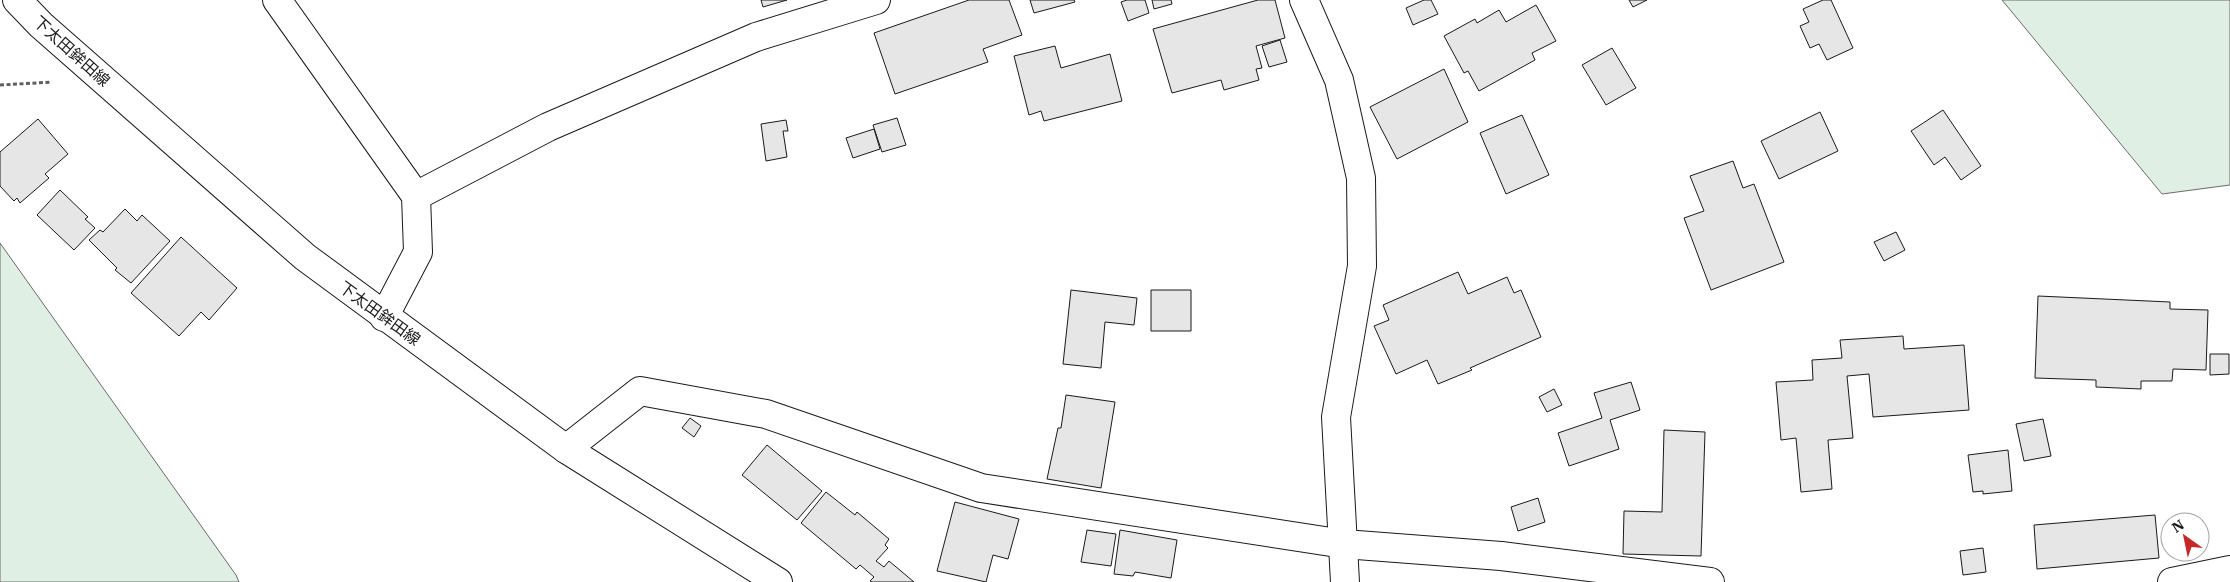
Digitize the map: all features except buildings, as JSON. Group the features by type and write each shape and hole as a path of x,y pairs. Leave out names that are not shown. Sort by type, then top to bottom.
{"street":[{"name":"下太田鉾田線","path":"17,0 62,43 305,257 384,317 566,449 778,582"},
{"path":"277,0 416,196 418,252 384,317"},
{"path":"416,196 548,127 756,37 876,0"},
{"path":"1304,0 1339,80 1361,178 1362,266 1336,417 1345,582"},
{"path":"566,449 640,391 766,414 981,488 1344,544 1501,556 1710,582"},
{"path":"2172,582 2230,570"}],"green space":[{"path":"2002,0 2230,0 2230,185 2162,194"},
{"path":"0,243 236,575 239,582 0,582"}]}
